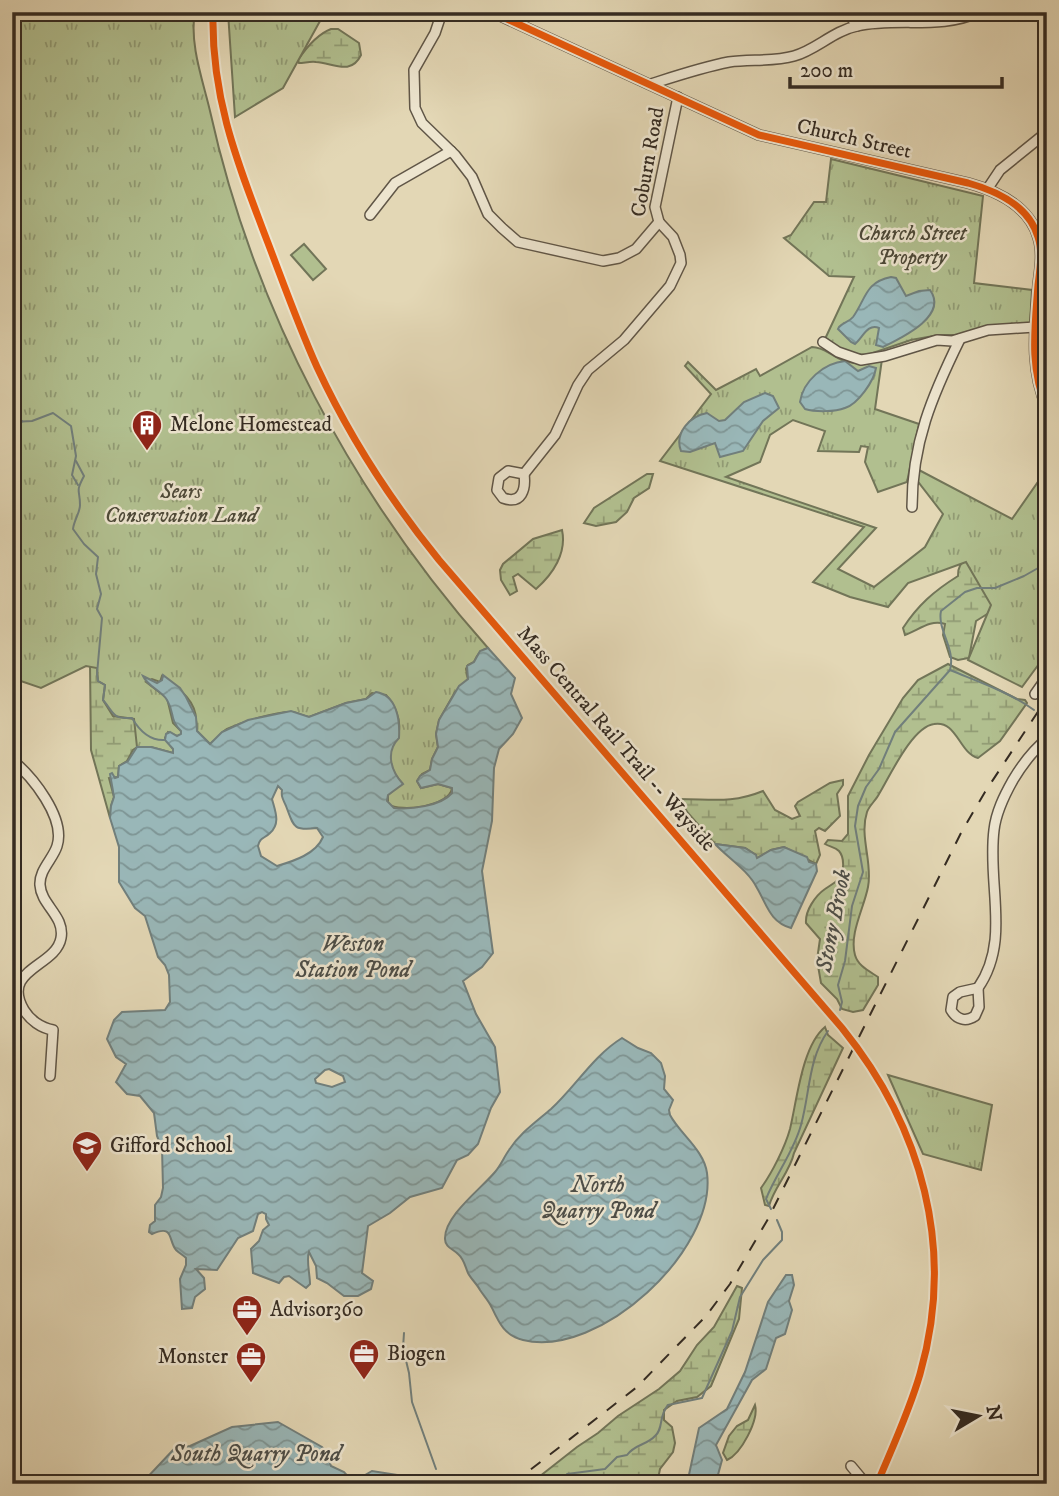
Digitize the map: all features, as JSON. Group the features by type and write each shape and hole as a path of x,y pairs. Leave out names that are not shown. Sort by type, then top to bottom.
{"street":[{"name":"Coburn Road","path":"442,12 435,33 414,69 415,108 422,122 472,177 488,215 518,242 603,261 619,258 636,248 659,222 654,207 678,97"},
{"name":"Church Street","path":"492,12 759,135 988,188 999,193 1024,212 1038,235 1040,253 1035,327 1036,373 1047,408"},
{"path":"848,12 857,26"},
{"path":"651,84 729,62 793,57 841,31 857,26 906,21 943,22 965,19 979,12"},
{"path":"988,188 1000,170 1047,132"},
{"path":"370,215 395,183 451,151"},
{"path":"524,474 555,435 578,385 588,370 624,341 673,280 681,263 681,255 673,237 659,222"},
{"path":"823,342 838,352 861,360 885,356 937,340 960,339 988,330 1035,327"},
{"path":"912,507 912,474 927,412 960,339"},
{"path":"1035,694 1047,677"},
{"path":"978,988 990,969 996,947 993,851 996,819 1016,775 1033,751 1047,739"},
{"path":"12,760 34,780 44,795 58,832 57,848 44,870 40,885 42,894 60,922 62,935 54,954 30,969 24,977 19,996 28,1016 46,1029 53,1030 50,1076"},
{"path":"851,1466 866,1484"}],"green space":[{"name":"Sears Conservation Land","path":"12,12 195,12 194,36 198,62 229,185 253,257 282,328 315,397 352,464 439,589 488,648 481,651 474,662 468,665 468,679 455,692 439,720 436,734 438,747 430,770 422,774 417,781 421,788 438,784 452,788 443,799 413,808 388,804 388,795 402,783 394,771 390,756 399,721 386,695 372,693 366,699 346,703 309,717 293,712 278,713 241,723 227,729 210,744 197,731 195,713 189,700 162,676 160,682 152,679 146,682 167,698 173,723 181,731 181,735 177,736 168,732 165,738 173,753 151,747 137,747 134,719 113,716 103,700 105,685 98,681 97,668 86,666 41,688 12,678"},
{"path":"228,12 325,12 283,88 235,117"},
{"path":"331,29 338,29 359,43 361,55 357,61 347,67 314,62 299,63 298,60 313,42"},
{"name":"Church Street Property","path":"831,159 983,196 974,283 1032,290 1030,323 911,340 867,355 846,353 825,339 854,277 829,276 784,238 791,235 814,202 826,202"},
{"path":"304,244 326,269 313,280 291,255"},
{"path":"1047,272 1047,387 1041,350"},
{"path":"812,347 823,349 849,362 865,363 882,359 875,409 919,424 907,482 878,492 865,462 868,447 861,446 859,452 818,451 825,431 793,420 770,435 760,462 726,477 876,528 838,569 874,587 925,547 943,514 916,479 919,470 1012,519 1047,469 1047,653 1022,687 968,660 991,605 966,562 908,583 888,607 850,597 813,582 864,527 660,461 711,394 685,366 688,362 716,390 756,369 760,376"},
{"path":"647,474 653,474 649,488 634,498 627,512 616,522 596,526 584,523 594,508"},
{"path":"562,530 560,555 548,577 536,589 518,574 513,577 517,591 510,595 501,580 500,570 503,564 533,539"},
{"path":"994,555 992,611 976,621 969,658 958,660 950,657 943,635 945,624 929,624 905,635 903,628 915,612 934,593 958,576 964,561"},
{"path":"69,589 173,723 133,750 127,761 119,766 118,777 109,778 114,797 110,818 91,750 90,664"},
{"path":"948,664 1027,703 1000,741 978,758 966,750 948,727 934,724 926,727 910,743 869,808 864,830 869,878 855,930 854,947 859,962 878,977 878,985 863,1010 853,1012 842,1009 837,999 821,983 817,960 820,939 806,923 814,900 839,879 842,873 841,854 825,844 828,840 842,841 848,834 848,796 903,698 918,680"},
{"path":"843,780 837,794 840,816 825,831 819,828 815,831 820,855 816,864 784,847 771,850 756,859 756,855 745,848 715,844 679,799 731,799 763,791 775,810 792,819 800,816 795,806 798,802 830,783"},
{"path":"825,1027 828,1035 843,1048 789,1167 769,1206 765,1205 761,1188 785,1144 806,1060 817,1036"},
{"path":"888,1075 992,1105 981,1170 923,1154"},
{"path":"737,1286 742,1288 739,1319 711,1386 697,1397 677,1401 664,1410 664,1420 672,1427 675,1443 673,1452 660,1469 657,1484 530,1484 680,1371 697,1345 714,1327"},
{"path":"755,1405 756,1411 748,1436 738,1451 727,1460 723,1453 729,1436 737,1426 748,1420"}],"water":[{"path":"896,278 906,296 930,290 934,300 933,309 911,332 883,347 876,345 879,328 875,327 869,329 855,344 851,342 839,327 853,317 871,287 882,279"},
{"path":"845,361 858,371 869,366 876,368 860,397 850,406 841,409 805,409 800,402 810,380 822,369"},
{"path":"765,393 773,396 779,408 763,421 743,451 720,457 715,443 690,452 681,451 680,438 689,422 707,413 719,421 725,420 744,402"},
{"name":"Weston Station Pond","path":"488,648 515,678 511,694 522,718 513,734 499,749 494,768 492,821 482,871 493,953 482,967 463,981 476,1014 495,1047 500,1092 478,1144 468,1155 457,1160 442,1188 410,1197 368,1226 362,1273 373,1281 371,1289 358,1296 344,1296 317,1278 316,1266 309,1252 310,1284 306,1288 289,1276 279,1283 253,1273 251,1249 269,1225 266,1214 262,1212 258,1214 253,1231 238,1238 217,1270 196,1269 204,1278 205,1289 195,1297 192,1308 182,1309 180,1279 186,1258 176,1250 167,1232 149,1232 150,1225 155,1221 155,1205 163,1188 162,1148 157,1136 154,1113 140,1096 127,1094 116,1082 126,1064 116,1057 107,1039 114,1020 122,1012 165,1010 170,1002 169,975 158,957 145,916 135,908 119,882 119,847 110,818 114,797 110,774 118,777 119,766 128,761 137,747 151,747 173,753 165,740 166,734 181,734 167,700 143,676 157,683 162,680 163,675 180,688 196,717 197,731 210,744 222,732 248,720 291,711 309,717 346,703 366,699 376,692 383,694 393,703 398,716 399,738 392,749 391,761 403,784 388,795 387,801 394,808 408,808 433,804 452,793 452,788 438,784 421,788 417,781 430,770 438,747 436,734 439,720 459,686 468,679 467,666 474,662 480,651","holes":["278,786 296,826 303,829 317,828 323,837 310,852 277,866 261,856 258,846 275,825 272,799","329,1069 343,1076 345,1082 332,1087 316,1083 315,1079"]},
{"path":"715,844 745,848 757,858 771,850 784,847 816,864 817,871 791,928 778,922 753,882"},
{"name":"North Quarry Pond","path":"622,1038 651,1053 661,1063 665,1076 664,1089 673,1100 670,1115 705,1165 705,1203 693,1234 673,1265 647,1292 617,1316 585,1333 553,1341 517,1338 503,1328 469,1275 462,1258 446,1244 446,1230 457,1212 495,1172 518,1138 560,1100 602,1053"},
{"path":"786,1275 792,1275 794,1285 789,1301 792,1310 785,1334 776,1338 766,1369 752,1380 716,1445 722,1460 716,1482 687,1484 699,1428 727,1409 745,1372 768,1302"},
{"name":"South Quarry Pond","path":"278,1422 322,1447 331,1466 344,1472 353,1482 372,1471 397,1475 406,1484 141,1484 174,1449 190,1446 232,1427"}],"waterway":[{"path":"12,422 32,421 53,413 71,426 76,456 72,475 78,485"},
{"path":"12,427 20,425 22,421"},
{"path":"76,461 84,476 79,488 80,508 73,529 98,557 96,574 101,594 97,609 102,618 97,674 98,681 105,685 103,700 117,716 132,718 146,734 154,739 165,740"},
{"name":"Stony Brook","path":"840,1010 842,1002 838,985 845,961 852,906 863,872 855,826 858,806 866,787 879,769 895,732 950,670 951,655 940,618 941,611 965,592 977,588 995,588 1047,563"},
{"path":"950,670 1004,693 1034,710"},
{"path":"1043,715 1047,717"},
{"name":"Stony Brook","path":"771,1209 766,1199 798,1135 813,1065 828,1031"},
{"name":"Stony Brook","path":"563,1484 567,1474 605,1469 617,1457 627,1455 652,1439 658,1433 668,1405 702,1398 732,1331 740,1297 763,1260 782,1240 777,1220"},
{"path":"404,1333 403,1348 412,1402 436,1469"}],"railway":[{"path":"512,1484 637,1387 706,1316 730,1284 768,1219 962,831 1047,698"}],"cycle path":[{"name":"Mass Central Rail Trail -- Wayside","path":"213,12 214,44 222,102 246,186 317,367 372,467 439,560 842,1028 870,1066 893,1106 925,1191 932,1236 934,1281 930,1327 920,1374 906,1416 877,1484"},
{"path":"492,12 759,135 968,183 1001,195 1020,208 1034,226 1040,243 1035,363 1047,408"}],"place":[{"name":"Melone Homestead","path":"147,452"},
{"name":"Gifford School","path":"87,1173"},
{"name":"Advisor360","path":"247,1337"},
{"name":"Biogen","path":"364,1381"},
{"name":"Monster","path":"251,1384"}]}
